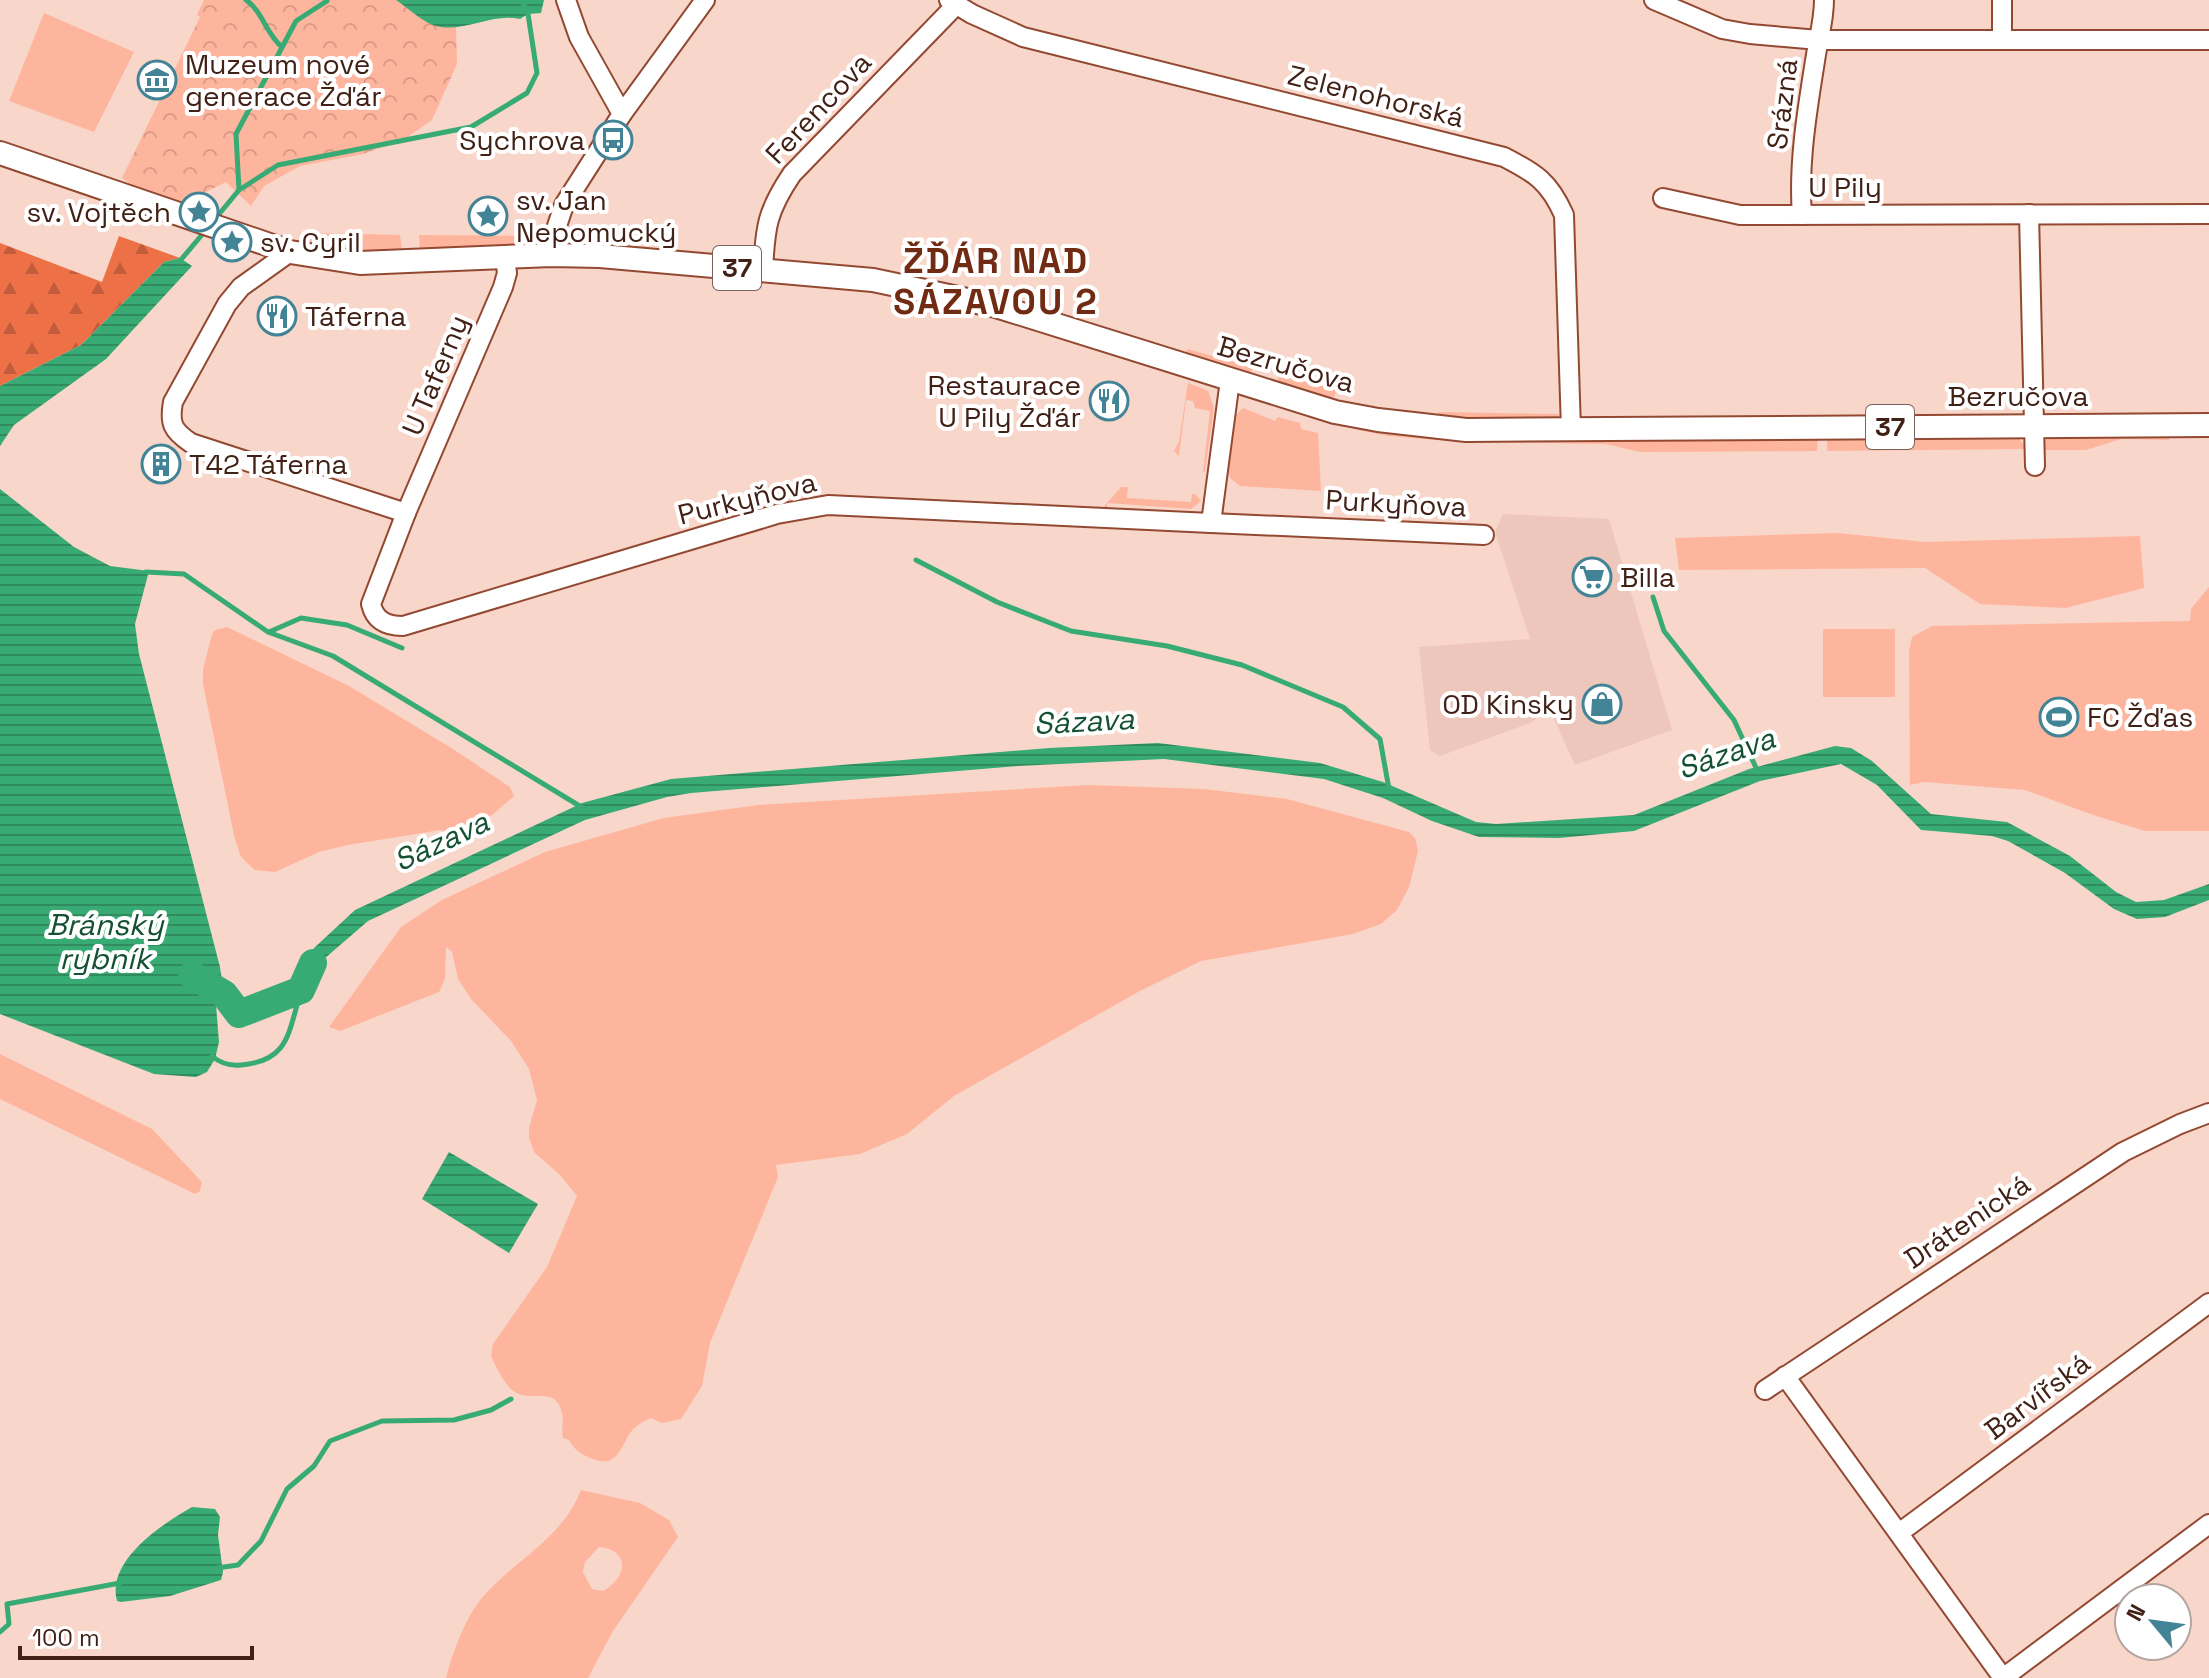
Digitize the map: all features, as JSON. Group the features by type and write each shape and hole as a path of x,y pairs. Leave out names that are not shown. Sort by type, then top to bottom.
{"main road":[{"name":"37","path":"0,153 290,252"},
{"name":"Bezručova","path":"290,252 360,263 600,256 873,280 996,306 1335,412 1466,430 2209,425"}],"street":[{"path":"566,0 579,37 622,114"},
{"path":"552,255 555,232 564,205 622,114 705,0"},
{"path":"1654,0 1722,29 1819,40 2209,40"},
{"name":"Srázná","path":"1802,215 1800,179 1824,0"},
{"path":"2002,0 2002,40"},
{"name":"Ferencova","path":"763,271 765,227 775,199 792,174 953,3"},
{"name":"Zelenohorská","path":"953,3 1023,37 1504,157 1536,173 1555,194 1564,215 1571,429"},
{"name":"U Pily","path":"1663,198 1740,215 2209,214"},
{"path":"2029,214 2035,466"},
{"path":"290,252 241,287 227,304 173,402 171,425 191,443 406,513"},
{"name":"U Taferny","path":"403,626 393,626 378,619 371,604 406,513 503,287 507,273 505,258"},
{"path":"1211,523 1230,380"},
{"name":"Purkyňova","path":"403,626 777,514 828,505 1484,535"},
{"name":"Drátenická","path":"1765,1390 2123,1152 2209,1113"},
{"name":"Barvířská","path":"1899,1533 2209,1303"},
{"path":"1785,1376 2003,1678 2209,1524"}],"shaded area":[{"path":"1503,514 1609,519 1672,730 1575,765 1550,710 1530,723 1440,756 1430,750 1419,647 1530,639 1495,532"}],"green space":[{"path":"204,0 396,0 433,25 456,27 457,64 432,120 405,139 363,154 300,166 264,186 251,206 226,182 182,204 144,193 122,178 200,17 197,15"},
{"path":"44,13 134,52 94,132 9,101"},
{"path":"301,233 351,234 350,251 300,243"},
{"path":"361,234 400,235 402,251 360,251"},
{"path":"419,235 535,236 529,244 523,245 420,251"},
{"path":"119,236 180,258 164,262 81,345 0,386 0,243 102,282"},
{"path":"1187,349 1253,367 1250,374 1185,354"},
{"path":"1279,375 1337,390 1333,398 1277,381"},
{"path":"1188,383 1208,391 1214,408 1203,472 1210,411 1195,408 1193,401 1186,400 1179,456 1174,451 1179,441"},
{"path":"1243,408 1275,421 1278,417 1300,423 1301,429 1318,433 1321,491 1240,486 1231,479 1228,473 1236,415"},
{"path":"1438,412 1560,414 1555,420 1438,418"},
{"path":"1353,429 1386,429 1506,441 1818,439 1817,451 1640,452 1606,444 1451,441 1389,436"},
{"path":"2169,437 2169,440 2121,439 2086,450 2042,450 2045,440 2052,438"},
{"path":"1827,439 2019,439 2028,449 1827,451"},
{"path":"1121,487 1128,487 1127,498 1191,502 1192,494 1195,494 1201,501 1191,509 1108,503 1106,509 1102,509"},
{"path":"1838,533 1925,542 2140,536 2144,588 2066,608 1980,604 1925,568 1679,570 1675,538"},
{"name":"FC Žďas","path":"2209,587 2209,831 2145,831 2025,790 1924,782 1910,785 1909,651 1912,637 1932,626 2190,621 2191,609"},
{"path":"227,627 349,686 510,787 514,796 492,815 460,833 440,830 348,845 319,852 275,872 255,870 240,855 234,835 203,684 203,670 212,634"},
{"path":"1823,629 1895,629 1895,697 1823,697"},
{"path":"1088,785 1204,789 1287,799 1409,832 1415,838 1418,851 1409,887 1397,910 1381,924 1353,934 1201,961 1138,992 954,1096 907,1134 860,1154 776,1165 778,1177 710,1343 702,1386 681,1419 662,1423 651,1418 643,1422 632,1430 611,1460 597,1460 579,1452 569,1440 563,1438 562,1413 555,1399 515,1392 504,1381 491,1356 493,1344 547,1267 577,1196 560,1175 534,1152 529,1128 537,1100 529,1069 511,1041 471,999 458,979 452,952 446,947 445,979 439,992 340,1031 329,1027 401,927 442,900 545,852 664,818 758,805"},
{"path":"0,1054 152,1129 202,1182 200,1191 195,1194 0,1099"},
{"path":"581,1490 640,1503 669,1520 678,1537 613,1631 588,1678 446,1678 460,1637 481,1599 562,1523","holes":["599,1547 609,1549 621,1559 621,1572 603,1591 592,1589 583,1572 585,1562"]}],"water":[{"path":"396,0 544,0 541,13 528,14 520,19 498,18 465,26 444,27 428,23"},
{"path":"180,258 192,266 106,359 14,425 0,446 0,386 81,345 164,262"},
{"name":"Bránský rybník","path":"0,489 74,547 110,566 149,571 135,624 139,654 220,967 224,994 216,1005 219,1042 215,1059 207,1072 196,1077 154,1074 0,1014"},
{"path":"1158,743 1320,763 1383,782 1476,822 1496,824 1634,815 1749,769 1835,746 1851,748 1872,761 1931,814 2007,822 2070,856 2116,892 2136,902 2164,900 2209,884 2209,900 2165,917 2137,919 2114,909 2065,873 2008,841 1992,836 1921,830 1877,785 1841,764 1760,781 1634,831 1559,838 1479,837 1432,821 1383,798 1324,779 1164,759 1018,766 691,793 585,820 368,921 324,959 308,993 291,1001 293,982 314,948 355,910 582,803 671,779 1049,748"},
{"path":"449,1152 538,1204 509,1253 422,1199"},
{"path":"192,1507 215,1509 220,1517 221,1580 170,1596 117,1601 116,1586 128,1558 152,1534"}],"waterway":[{"path":"246,0 282,47"},
{"path":"215,219 239,190 278,165 471,127 527,93 537,73 528,14 522,0"},
{"path":"239,190 236,134 296,21 327,1"},
{"path":"179,262 206,230"},
{"path":"916,560 997,602 1071,631 1167,646 1242,665 1343,707 1380,739 1389,789"},
{"path":"146,572 184,574 268,632 333,656 583,808"},
{"path":"1653,597 1664,631 1734,720 1758,772"},
{"path":"269,632 301,618 347,625 402,648"},
{"name":"Sázava","path":"192,975 224,994 239,1014 301,990 313,963"},
{"path":"212,1056 222,1063 233,1065 269,1058 278,1051 289,1033 300,995"},
{"path":"217,1568 238,1565 261,1541 287,1489 314,1466 330,1441 382,1421 454,1420 491,1410 511,1399"},
{"path":"0,1632 9,1624 7,1604 120,1583"}],"place":[{"name":"Muzeum nové generace Žďár","path":"157,80"},
{"name":"Sychrova","path":"613,140"},
{"name":"sv. Vojtěch","path":"199,212"},
{"name":"sv. Jan Nepomucký","path":"488,216"},
{"name":"sv. Cyril","path":"232,242"},
{"name":"Táferna","path":"277,316"},
{"name":"Restaurace U Pily Žďár","path":"1109,401"},
{"name":"T42 Táferna","path":"161,464"},
{"name":"Billa","path":"1592,577"},
{"name":"OD Kinsky","path":"1602,704"},
{"name":"FC Žďas","path":"2059,717"}],"district":[{"name":"ŽĎÁR NAD SÁZAVOU 2","path":"996,282"}]}
